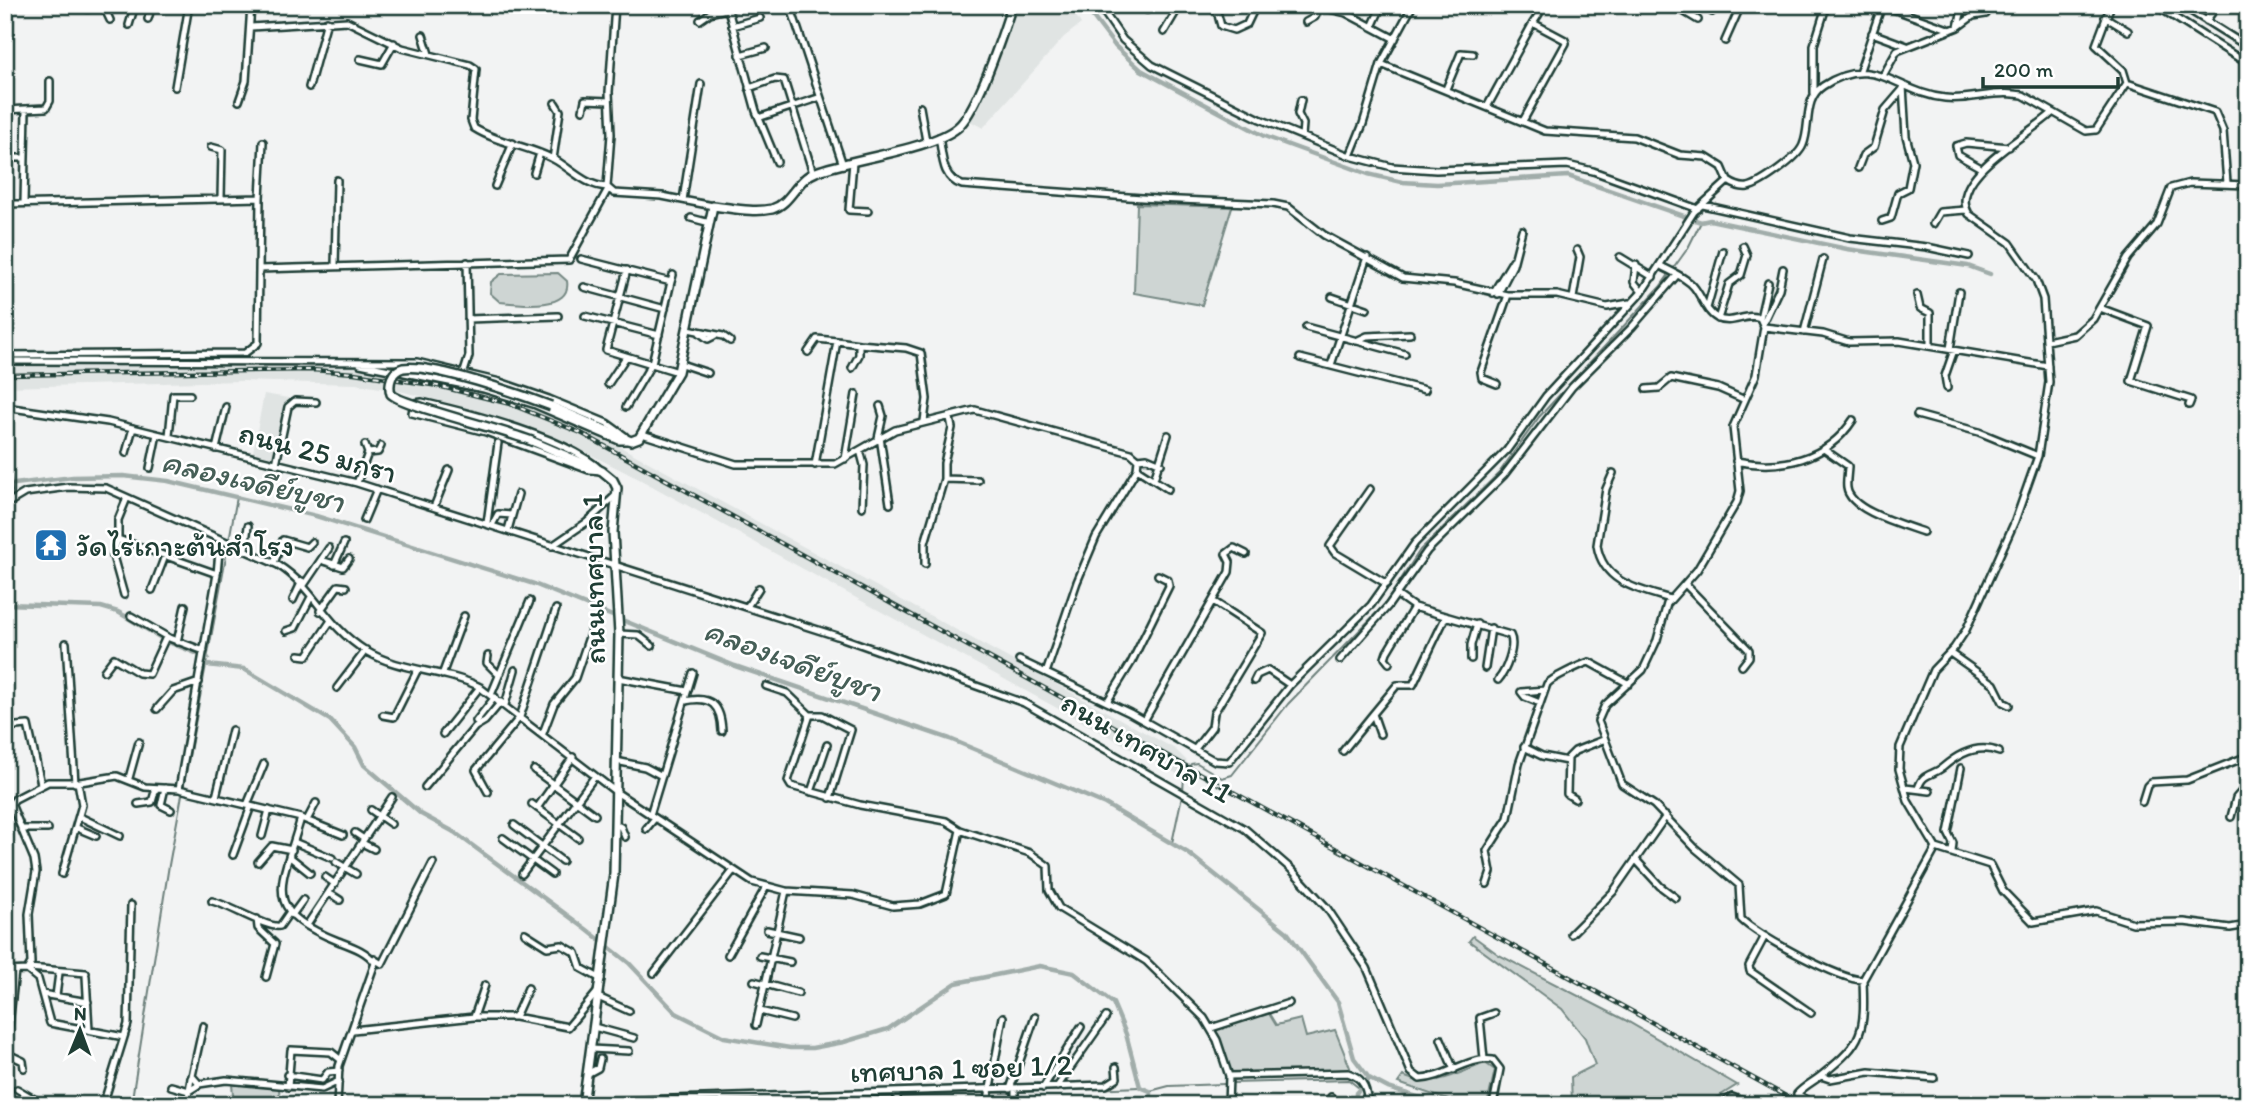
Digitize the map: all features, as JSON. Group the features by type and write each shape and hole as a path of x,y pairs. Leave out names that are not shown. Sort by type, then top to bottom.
{"street":[{"path":"103,5 110,20"},
{"path":"130,25 135,5"},
{"path":"148,19 152,5"},
{"path":"175,88 189,5"},
{"path":"239,101 246,80 251,5"},
{"path":"259,269 571,259 607,188 615,5"},
{"path":"700,20 710,13 743,5"},
{"path":"790,5 843,164"},
{"path":"251,26 347,21 394,43 474,67 477,77 472,127 553,159 575,175 622,194 760,210 778,207 800,181 813,173 939,137 961,124 982,85 1013,5"},
{"path":"1099,5 1123,40 1152,65 1301,136 1350,156 1392,167 1425,170 1567,165 1698,209 1850,238 1969,256"},
{"path":"1104,12 1114,5"},
{"path":"1164,32 1180,5"},
{"path":"1210,5 1218,15 1221,26 1234,30 1247,24 1256,5"},
{"path":"1372,27 1382,5"},
{"path":"1350,156 1363,124 1381,64 1413,5"},
{"path":"1673,5 1698,20"},
{"path":"1712,12 1715,5"},
{"path":"1725,41 1741,5"},
{"path":"1859,72 1882,5 1951,30"},
{"path":"1958,27 1963,5"},
{"path":"1814,93 1838,78 1859,72 1884,74 1903,87 1946,99 2014,94 2086,131 2096,130 2127,83 2123,69 2096,45 2111,5"},
{"path":"2155,5 2248,64"},
{"path":"2181,5 2248,47"},
{"path":"1306,23 1315,17 1319,6 1346,13 1395,39"},
{"path":"2206,21 2217,6"},
{"path":"1381,64 1555,133 1633,137 1680,155 1706,157 1722,167 1728,181 1737,186 1752,185 1795,157 1803,146 1814,93 1814,46 1826,7"},
{"path":"729,13 749,88 777,162"},
{"path":"1487,107 1538,14"},
{"path":"1884,74 1897,51 1958,27 1973,16 1986,14"},
{"path":"2105,17 2128,31"},
{"path":"732,26 760,18"},
{"path":"309,87 327,21"},
{"path":"1523,121 1566,43 1533,23"},
{"path":"1872,33 1907,46"},
{"path":"424,35 429,54"},
{"path":"360,60 383,64 394,43"},
{"path":"740,55 766,48"},
{"path":"1446,89 1461,53 1473,54"},
{"path":"749,88 780,78 793,108 813,173"},
{"path":"5,110 40,110 49,106 50,81"},
{"path":"2127,83 2215,113 2223,131 2227,183"},
{"path":"683,200 701,84"},
{"path":"1858,168 1863,155 1874,146 1885,110 1903,87"},
{"path":"1882,221 1891,218 1898,193 1908,188 1913,175 1903,87"},
{"path":"761,117 818,98"},
{"path":"583,110 585,100 609,100"},
{"path":"1301,100 1298,114 1303,124 1301,136"},
{"path":"553,159 560,111 555,103"},
{"path":"920,107 926,141"},
{"path":"24,203 26,110"},
{"path":"1966,210 1970,183 1981,168 2051,114"},
{"path":"939,137 946,174 950,181 962,185 1170,200 1273,204 1288,207 1324,235 1403,278 1454,283 1508,295 1557,295 1607,307 1629,303"},
{"path":"5,355 253,350 260,333 260,198 263,142"},
{"path":"495,186 513,143"},
{"path":"1981,168 1958,155 1956,146 1966,143 2009,147"},
{"path":"211,147 222,150 221,198"},
{"path":"534,173 540,153"},
{"path":"5,158 25,158"},
{"path":"853,162 849,210 868,211"},
{"path":"335,266 337,180"},
{"path":"1019,660 1144,721 1215,761 1229,762 1290,685 1358,620 1415,543 1507,450 1546,396 1618,320 1629,303 1663,267 1698,209 1728,181"},
{"path":"2047,341 2075,335 2100,308 2128,258 2157,224 2171,188 2182,183 2248,185"},
{"path":"5,204 260,198"},
{"path":"339,361 484,388 533,404 619,441 631,441 642,434 681,364 713,206"},
{"path":"1933,225 1940,212 1966,210 2010,243 2028,266 2041,291 2047,341 2048,401 2038,456 2015,521 1966,630 1950,653 1933,670 1902,739 1899,764 1910,805 1936,848 1990,864 2003,891 2033,922 2096,911 2133,923 2184,922 2230,928 2248,925"},
{"path":"691,218 710,223"},
{"path":"1495,293 1514,257 1522,230"},
{"path":"1718,319 1728,284 1741,275 1747,256 1743,246"},
{"path":"1573,299 1580,257 1577,250"},
{"path":"1707,308 1723,251"},
{"path":"1331,365 1367,257"},
{"path":"1620,257 1653,277"},
{"path":"581,259 671,282"},
{"path":"1804,332 1823,259"},
{"path":"464,372 468,356 467,262"},
{"path":"1636,265 1634,282 1642,292"},
{"path":"1663,267 1693,285 1707,308 1718,319 1731,321 1753,316 1763,322 1849,342 1891,341 2048,366"},
{"path":"1763,322 1779,289 1783,269"},
{"path":"627,271 607,350 678,372"},
{"path":"1340,660 1397,595 1427,551 1504,475 1572,387 1632,327 1676,274"},
{"path":"626,407 652,363 673,275"},
{"path":"1768,283 1756,374 1733,427 1740,491 1737,502 1685,584 1664,610 1653,651 1643,670 1599,713 1598,724 1622,784 1666,817 1695,848 1733,877 1739,885 1741,919 1765,936 1830,972 1863,980"},
{"path":"584,287 664,309"},
{"path":"1947,388 1945,376 1952,349 1959,292"},
{"path":"1497,384 1486,381 1481,372 1508,295"},
{"path":"1917,295 1920,308 1930,313 1930,346"},
{"path":"1332,297 1367,309"},
{"path":"2100,308 2148,326 2131,381 2191,400 2189,405"},
{"path":"468,319 558,316"},
{"path":"585,316 659,335"},
{"path":"1306,327 1405,354"},
{"path":"688,329 707,331 714,336 723,335 730,341"},
{"path":"1356,341 1367,336 1410,334"},
{"path":"808,352 817,339 906,348 922,354 923,387 927,399 925,421"},
{"path":"815,465 837,341"},
{"path":"852,368 859,355 859,344"},
{"path":"608,384 626,357"},
{"path":"1300,358 1424,390"},
{"path":"5,362 416,362 500,382 592,416 631,441"},
{"path":"681,364 708,373"},
{"name":"ถนนเทศบาล 1","path":"583,1103 614,874 619,630 614,563 615,483 602,471 534,442 476,421 397,400 390,391 392,378 396,371 406,368 489,385 551,406 631,441"},
{"path":"1646,389 1659,388 1671,378 1718,388 1745,400"},
{"path":"845,459 856,394"},
{"path":"169,436 173,395 190,395"},
{"path":"276,464 288,407 295,401 316,402"},
{"path":"418,401 441,406 523,432 572,451 602,471 589,470 468,427 414,415 412,406 418,401"},
{"path":"880,406 883,416 879,437 890,504"},
{"name":"ถนน 25 มกรา","path":"5,407 133,428 357,483 490,524 602,563 614,563"},
{"path":"216,449 226,407"},
{"path":"642,434 736,464 835,464 879,437 925,421 950,418 969,410 1131,453 1138,458 1147,458 1161,464"},
{"path":"1917,415 1979,432 2038,456"},
{"path":"925,564 925,543 944,479 944,463 952,428 950,418"},
{"path":"1736,461 1770,466 1825,450 1853,420"},
{"path":"126,453 133,428"},
{"path":"150,468 157,434"},
{"path":"1154,479 1161,464 1168,435"},
{"path":"490,524 498,443"},
{"path":"357,483 368,453 365,445"},
{"path":"368,453 378,452 381,446"},
{"path":"5,449 8,491 6,505"},
{"path":"860,450 864,465 862,507"},
{"path":"1825,450 1847,466 1847,490 1856,503 1880,516 1923,532"},
{"path":"1046,673 1068,605 1096,537 1137,469 1138,458"},
{"path":"1137,469 1168,489"},
{"path":"434,507 449,470"},
{"path":"1613,473 1606,489 1597,545 1599,554 1606,567 1623,584 1671,599"},
{"path":"944,479 978,480"},
{"path":"6,505 13,497 49,489 106,488 274,563 303,583 330,622 366,650 393,664 465,680 480,687 616,792 733,870 766,887 786,891 853,895 893,906 938,900 948,890 960,830"},
{"path":"365,520 377,489"},
{"path":"1370,489 1330,546 1387,584"},
{"path":"508,530 518,494"},
{"path":"552,546 587,522 616,495"},
{"path":"124,595 113,556 118,539 118,520 127,499"},
{"path":"490,524 498,514 512,515"},
{"path":"245,550 248,526"},
{"path":"118,539 217,574"},
{"path":"181,790 222,540"},
{"path":"274,563 283,540 307,547 312,542"},
{"path":"334,565 344,543"},
{"path":"307,606 294,597 324,561 330,548"},
{"path":"1144,721 1229,572 1230,562 1226,554 1230,549 1239,549 1246,554"},
{"path":"152,590 165,556"},
{"path":"324,561 343,567 349,559"},
{"name":"ถนน เทศบาล 11","path":"614,563 1011,697 1189,796 1258,838 1327,908 1378,989 1407,1066 1415,1076 1420,1079 1433,1078 1484,1059"},
{"path":"1107,702 1131,663 1169,586 1168,580 1158,575"},
{"path":"1685,584 1749,650 1749,657 1742,666"},
{"path":"320,611 338,586 346,587"},
{"path":"747,607 759,588"},
{"path":"1397,595 1414,607 1507,634 1513,641 1504,673 1498,680"},
{"path":"286,631 295,628 312,597"},
{"path":"476,721 493,696 530,601"},
{"path":"1195,749 1212,727 1214,713 1262,635 1260,630 1213,601"},
{"path":"177,642 184,606"},
{"path":"1389,663 1385,657 1387,652 1414,607"},
{"path":"488,792 476,770 520,717 556,609"},
{"path":"131,616 165,638 204,654"},
{"path":"442,675 464,616"},
{"path":"1343,751 1397,685 1413,685 1446,616"},
{"path":"299,655 307,656 330,622"},
{"path":"1471,659 1471,642 1477,624"},
{"path":"543,733 554,704 575,678 592,628"},
{"path":"1485,667 1491,628"},
{"path":"619,630 638,635 652,646"},
{"path":"104,671 114,658 142,674 149,674 165,638"},
{"path":"62,874 82,805 76,783 66,643"},
{"path":"337,688 366,650"},
{"path":"1950,653 1994,684 2003,702 2009,705"},
{"path":"488,656 487,663 499,675"},
{"path":"1487,884 1491,872 1487,851 1508,818 1524,747 1545,690 1554,677 1573,672 1589,662 1629,684"},
{"path":"425,787 475,727 503,704 515,670"},
{"path":"1254,681 1257,675 1268,670 1290,685"},
{"path":"383,715 394,717 417,671"},
{"path":"646,829 652,817 693,673"},
{"path":"618,678 688,691"},
{"path":"157,709 173,691 199,682"},
{"path":"765,686 788,694 810,715 822,715 851,730 830,798"},
{"path":"443,734 480,687"},
{"path":"1540,703 1525,697 1521,692 1545,690"},
{"path":"685,701 699,700 716,706 721,713 722,731"},
{"path":"1373,714 1380,734"},
{"path":"810,715 788,781 791,786 830,798 946,821 960,830 998,841 1045,861 1050,872 1051,898 1059,908 1146,961 1196,1009 1211,1028 1228,1081 1228,1105"},
{"path":"5,727 28,725 44,783"},
{"path":"216,797 232,730"},
{"path":"1574,799 1567,794 1567,761 1575,751 1603,740"},
{"path":"129,778 139,742"},
{"path":"811,792 827,745"},
{"path":"1524,747 1542,756 1567,761"},
{"path":"1918,789 1924,776 1941,769 1954,758 1983,748 1999,752"},
{"path":"2142,802 2151,782 2192,779 2248,756"},
{"path":"573,757 554,785 534,806 578,838"},
{"path":"616,761 645,767 662,776"},
{"path":"233,855 264,764"},
{"path":"1952,852 1952,840 1948,833 1961,768"},
{"path":"534,770 596,815"},
{"path":"522,874 595,776"},
{"path":"28,969 32,944 29,914 36,872 34,859 11,808 12,801 44,783 76,783 103,777 129,778 141,786 216,797 304,819 343,835"},
{"path":"2231,817 2238,794 2248,784"},
{"path":"138,804 152,802 156,788"},
{"path":"165,788 161,805 171,810"},
{"path":"1905,788 1930,791"},
{"path":"307,925 392,797"},
{"path":"316,803 304,819 294,842 282,902 291,914 307,925 382,964 433,863"},
{"path":"262,836 269,810"},
{"path":"370,810 391,824"},
{"path":"80,817 120,836"},
{"path":"1572,934 1637,861 1666,817"},
{"path":"615,824 621,827 625,837"},
{"path":"514,825 562,861"},
{"path":"77,828 96,836"},
{"path":"21,829 48,829"},
{"path":"355,833 374,849"},
{"path":"503,838 552,874"},
{"path":"294,842 334,860 356,874"},
{"path":"258,862 272,846 291,853 310,873"},
{"path":"1816,1105 1797,1094 1846,1056 1861,1033 1863,980 1936,848"},
{"path":"1637,861 1660,886 1676,898"},
{"path":"276,869 286,872"},
{"path":"654,972 733,870"},
{"path":"325,877 335,884"},
{"path":"728,955 766,887"},
{"path":"756,1025 786,891"},
{"path":"329,893 340,900"},
{"path":"212,901 276,928 303,900"},
{"path":"103,1105 129,1012 131,905"},
{"path":"257,919 258,929 283,949"},
{"path":"767,930 799,937"},
{"path":"525,933 547,947 562,945 576,953 582,968 601,979"},
{"path":"1765,936 1749,966 1750,971 1811,1013"},
{"path":"266,977 275,944"},
{"path":"760,956 790,962"},
{"path":"337,1105 336,1083 341,1060 375,968 372,958"},
{"path":"28,969 38,979 50,1023 124,1037"},
{"path":"5,971 28,969 86,975 89,1030"},
{"path":"15,971 6,1057 23,1061 24,1068"},
{"path":"56,996 59,972"},
{"path":"754,981 798,993"},
{"path":"474,1017 485,985"},
{"path":"515,1017 528,988"},
{"path":"42,994 88,1002"},
{"path":"352,1030 474,1017 515,1017 568,1027 598,994 629,1011"},
{"path":"1211,1028 1289,1003"},
{"path":"760,1011 792,1019"},
{"path":"1493,1105 1500,1069 1493,1060 1484,1059 1480,1018 1494,1013"},
{"path":"987,1105 1003,1017"},
{"path":"1015,1105 1013,1089 1035,1017"},
{"path":"1057,1087 1106,1017"},
{"path":"187,1105 203,1026"},
{"path":"594,1027 634,1038"},
{"path":"1043,1087 1081,1027"},
{"path":"1441,1039 1454,1070"},
{"path":"591,1049 629,1051"},
{"path":"288,1087 291,1050 331,1052 341,1060"},
{"path":"587,1074 598,1068 600,1059"},
{"name":"เทศบาล 1 ซอย 1/2","path":"583,1103 1057,1087 1112,1083 1117,1078 1116,1067"},
{"path":"324,1079 327,1072 339,1071"},
{"path":"1821,1076 1830,1079 1869,1072 1934,1077"},
{"path":"1228,1081 1343,1073 1356,1075 1366,1087 1367,1105"},
{"path":"287,1075 336,1083"},
{"path":"192,1076 200,1084"},
{"path":"171,1086 189,1091 200,1084 226,1080 322,1089 336,1083"},
{"path":"17,1089 44,1105"},
{"path":"897,1093 897,1105"},
{"path":"793,1096 793,1105"},
{"path":"1331,1097 1331,1105"},
{"path":"1719,1105 1732,1097 1753,1105"},
{"path":"161,1104 181,1105"}],"shaded area":[{"path":"1017,5 1069,5 1081,24 1064,37 983,128 970,121 1000,53"},
{"path":"1137,204 1232,207 1202,305 1134,293"},
{"path":"558,273 567,281 566,291 553,301 542,304 500,302 490,293 491,282 501,274"},
{"path":"261,362 338,363 450,383 514,401 606,439 1175,749 1187,761 1181,776 641,480 573,446 496,416 404,392 356,384 241,381 5,387 5,365 133,367"},
{"path":"264,394 288,398 276,458 253,452"},
{"path":"1473,936 1499,955 1625,1020 1737,1085 1705,1105 1572,1103 1571,1077 1595,1065 1585,1038 1562,1009 1469,941"},
{"path":"1268,1012 1276,1025 1301,1019 1306,1037 1335,1030 1351,1070 1231,1075 1214,1030"},
{"path":"1485,1063 1495,1070 1487,1105 1463,1105 1398,1083 1403,1076 1414,1080 1434,1080"},
{"path":"232,1084 279,1088 280,1105 234,1105"}],"waterway":[{"path":"1084,5 1115,46 1141,70 1264,136 1368,174 1402,182 1437,184 1568,176 1701,222 1710,220 1847,249 1968,266 1990,274"},
{"path":"1183,791 1184,777 1191,764 1197,763 1222,778 1232,775 1288,704 1385,604 1420,550 1499,473 1539,417 1660,287 1688,248 1701,222"},
{"name":"คลองเจดีย์บูชา","path":"6,485 73,477 123,476 168,481 316,516 534,584 735,666 950,739 1105,804 1188,853 1287,932 1338,1002 1354,1058 1369,1078 1388,1088 1443,1105"},
{"path":"131,1105 169,865 237,497"},
{"path":"5,604 101,607 118,612 168,642 208,658"},
{"path":"207,665 244,669 330,720 355,747 364,765 421,814 454,832 586,929 629,963 676,1013 724,1037 790,1048 812,1048 844,1042 888,1029 956,983 1040,966 1074,973 1113,1003 1126,1034 1140,1087 1150,1091 1150,1105"},
{"path":"1172,843 1182,796"},
{"path":"1355,1105 1356,1093 1369,1078"},
{"path":"1231,1083 1349,1080 1359,1088"},
{"path":"1150,1091 1169,1086 1225,1084"},
{"path":"1019,1092 1140,1087"},
{"path":"900,1097 1013,1092"},
{"path":"626,1105 894,1097"},
{"path":"463,1105 581,1104"},
{"path":"590,1104 624,1105"}],"railway":[{"path":"5,375 312,370 354,373 438,386 510,404 581,433 1802,1105"}],"place":[{"name":"วัดไร่เกาะต้นสำโรง","path":"51,545"}]}
